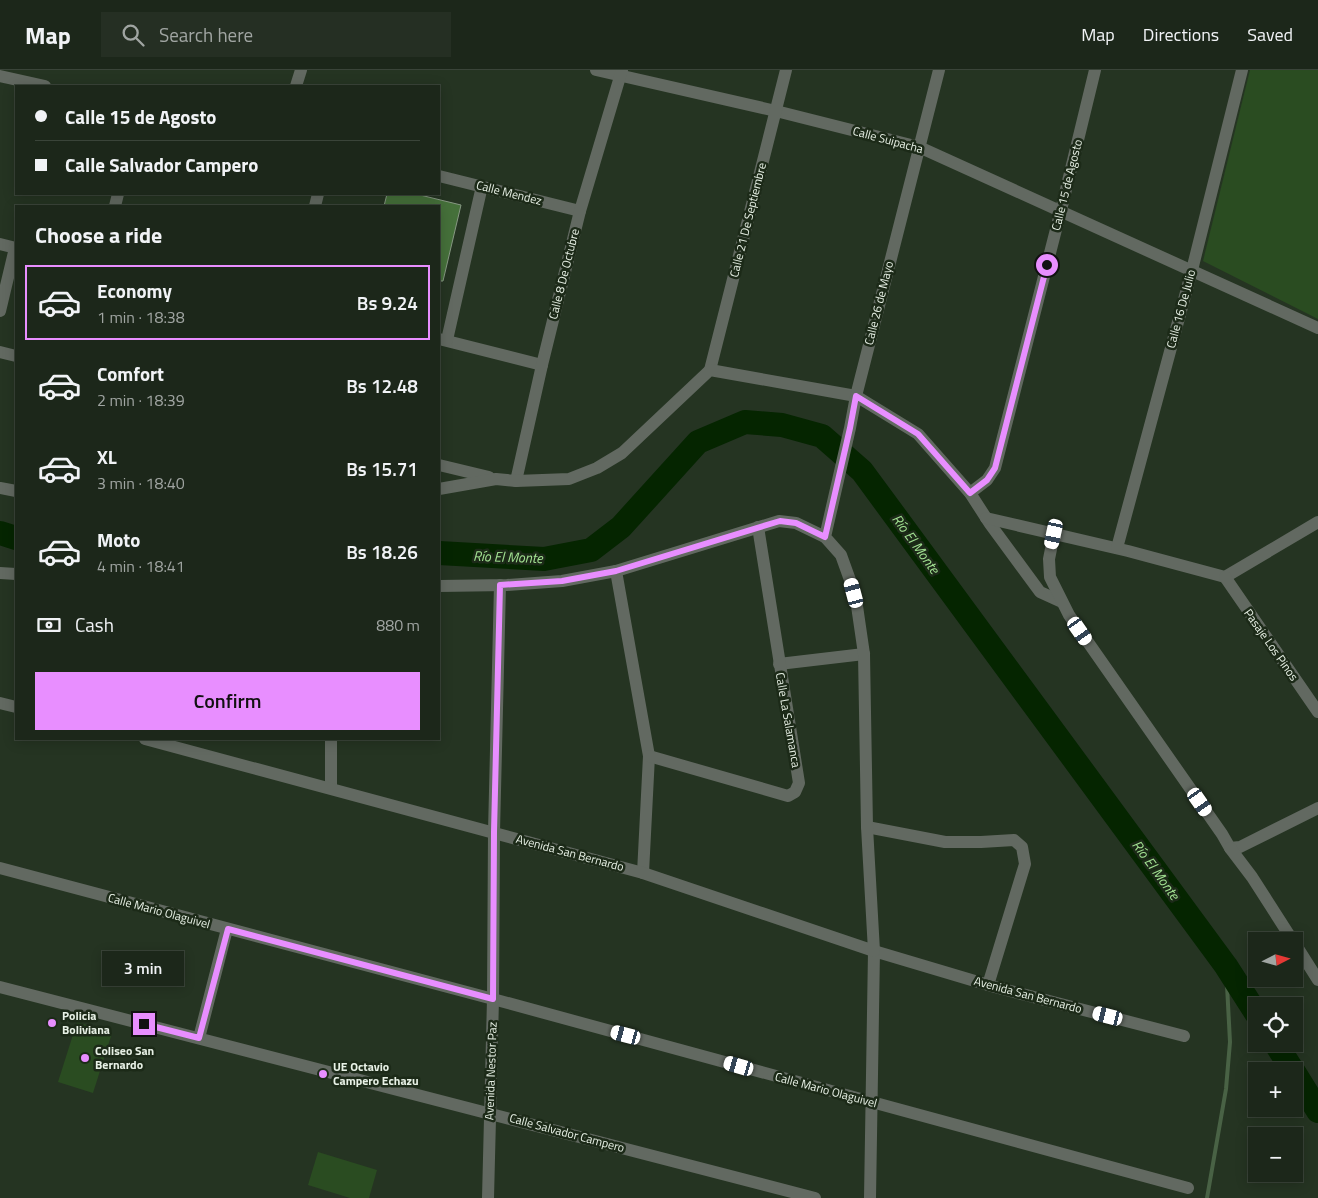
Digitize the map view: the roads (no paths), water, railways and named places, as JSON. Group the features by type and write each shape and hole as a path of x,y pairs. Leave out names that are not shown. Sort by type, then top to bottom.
{"street":[{"path":"296,85 301,70"},
{"name":"Calle Suipacha","path":"596,70 622,73 919,147 1318,328"},
{"name":"Calle 21 De Septiembre","path":"710,370 786,70"},
{"name":"Calle 26 de Mayo","path":"825,537 856,396 938,70"},
{"name":"Calle 15 de Agosto","path":"970,493 987,480 995,468 1095,70"},
{"name":"Calle 16 De Julio","path":"1117,548 1192,270 1242,70"},
{"name":"Calle 8 De Octubre","path":"516,481 580,211 622,73"},
{"path":"0,76 40,85"},
{"name":"Calle Mendez","path":"440,176 580,211"},
{"path":"482,186 443,339 542,365"},
{"path":"0,244 15,248 0,311"},
{"path":"0,352 15,356"},
{"path":"440,466 496,479 516,481 569,478 597,468 622,453 710,370 856,396 918,434 970,493 1040,592 1062,602"},
{"path":"440,488 496,479"},
{"path":"0,488 15,491"},
{"path":"986,518 1117,548 1225,577 1318,522"},
{"path":"440,586 562,581 616,571 780,521 796,523 825,537 841,555 857,606 864,654 867,827 874,951 870,1198"},
{"name":"Calle La Salamanca","path":"649,756 788,796 794,792 799,783 758,527"},
{"path":"1054,534 1049,559 1050,577 1069,615 1252,877 1287,932"},
{"path":"616,571 649,756 643,873"},
{"path":"0,573 15,574"},
{"name":"Pasaje Los Pinos","path":"1225,577 1318,712"},
{"name":"Avenida Nestor Paz","path":"488,1198 500,585"},
{"path":"779,664 864,654"},
{"path":"0,703 15,707"},
{"name":"Avenida San Bernardo","path":"153,740 176,743 331,788 643,873 874,951 988,985 1184,1036"},
{"path":"331,740 331,788"},
{"path":"1230,848 1240,848 1318,808"},
{"path":"867,827 945,842 1014,840 1022,847 1025,864 988,985"},
{"name":"Calle Mario Olaguivel","path":"0,868 493,999 1188,1188"},
{"path":"199,1038 228,929"},
{"path":"1303,957 1318,980"},
{"name":"Calle Salvador Campero","path":"0,987 815,1198"}],"waterway":[{"name":"Río El Monte","path":"440,553 544,559 591,550 621,527 698,442 745,422 782,425 822,436 862,471 1226,966 1248,1000"},
{"name":"Río El Monte","path":"0,533 15,538"},
{"path":"1207,1198 1226,1089 1230,1042 1226,966"},
{"name":"Río El Monte","path":"1281,1052 1287,1062"},
{"name":"Río El Monte","path":"1303,1087 1318,1111"}],"place":[{"name":"Policia Boliviana","path":"52,1023"},
{"name":"Coliseo San Bernardo","path":"85,1058"},
{"name":"UE Octavio Campero Echazu","path":"323,1074"}]}
